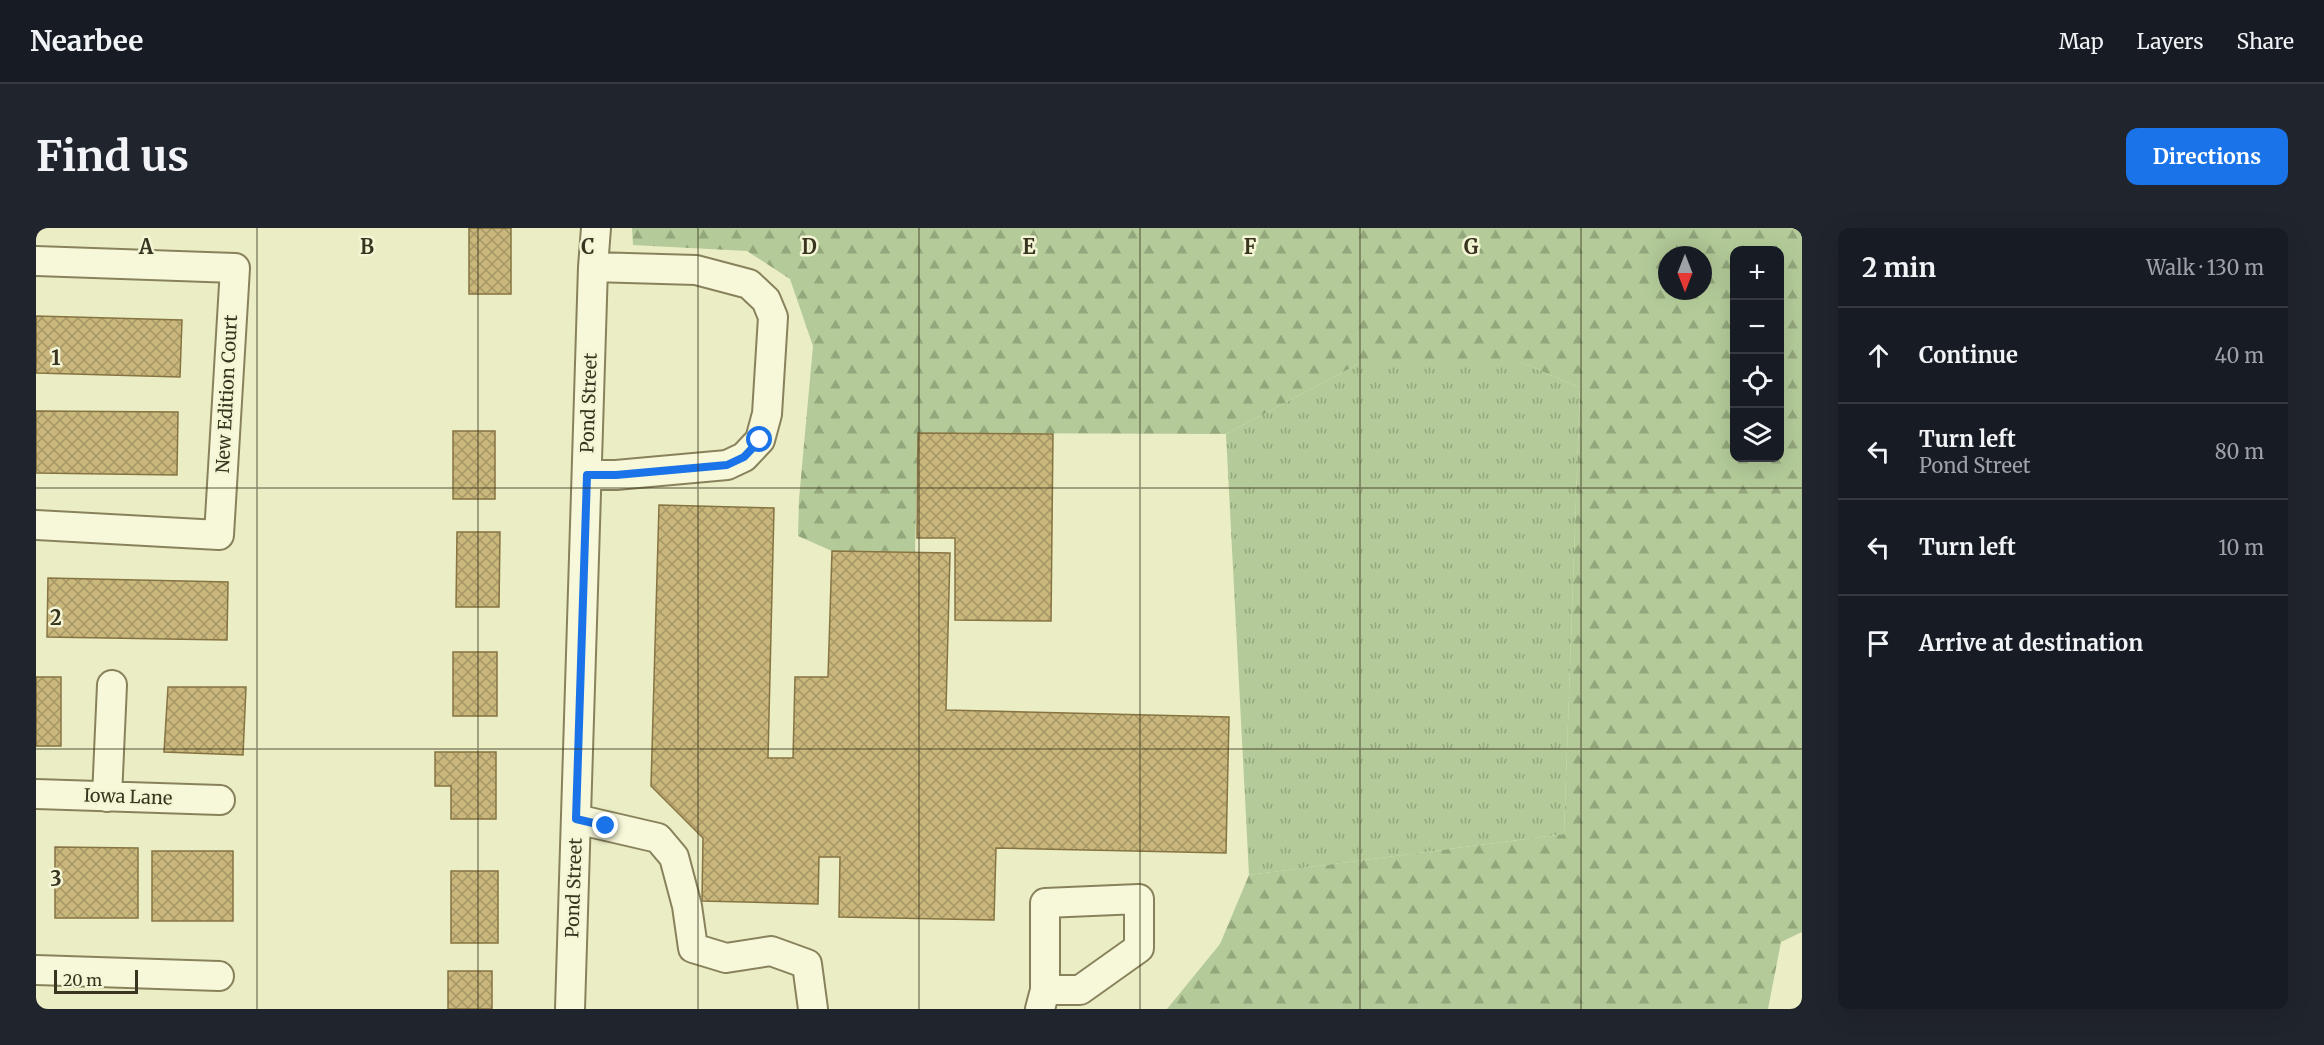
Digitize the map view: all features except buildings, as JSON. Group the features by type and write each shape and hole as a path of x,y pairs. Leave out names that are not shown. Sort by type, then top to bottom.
{"street":[{"name":"Pond Street","path":"570,1009 596,228"},
{"name":"New Edition Court","path":"36,261 235,268 219,535 36,525"},
{"path":"587,475 616,475 727,465 744,457 760,440 767,414 773,317 766,300 749,284 696,270 593,267"},
{"path":"107,797 112,686"},
{"name":"Iowa Lane","path":"36,794 220,800"},
{"path":"576,819 658,838 674,857 687,906 693,948 726,958 771,951 807,964 813,1009"},
{"path":"36,970 219,976"}],"green space":[{"path":"632,228 1802,228 1802,932 1781,942 1768,1009 1167,1009 1220,944 1249,875 1564,834 1580,388 1521,362 1362,362 1226,434 918,433 915,552 832,551 798,536 799,499 813,346 790,279 747,251 633,245"},
{"path":"1362,362 1521,362 1580,388 1564,834 1249,875 1226,434"}],"route":[{"path":"606,826 576,819 587,475 616,475 727,465 744,457 760,440"}]}
